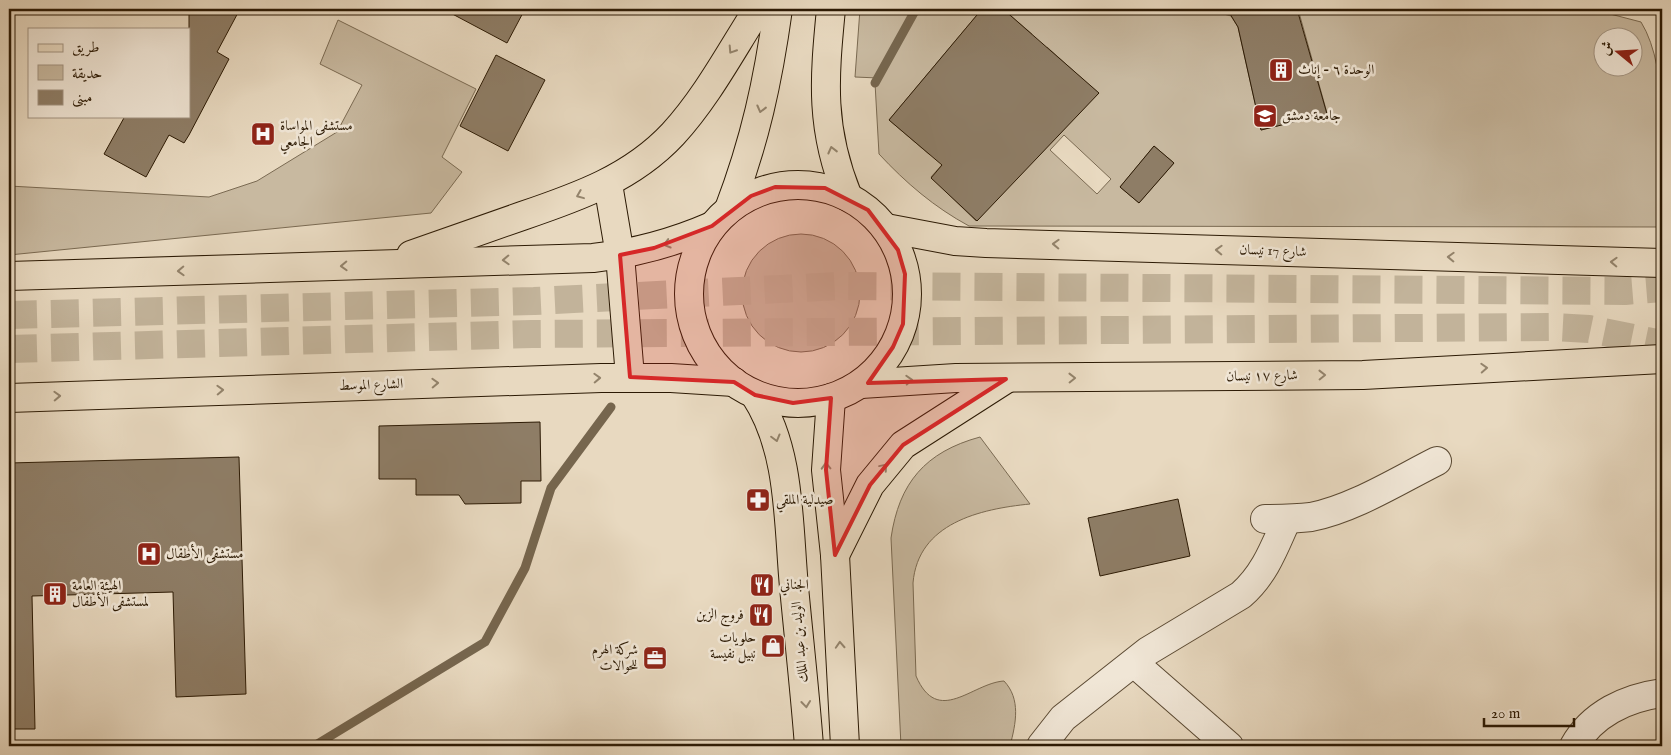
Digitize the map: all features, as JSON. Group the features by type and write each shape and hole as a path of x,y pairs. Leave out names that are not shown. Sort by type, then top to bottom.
{"main road":[{"path":"386,264 575,198 608,184 652,154 684,121 758,9"},
{"path":"745,388 716,366 702,345 693,321 689,297 692,272 700,248 721,218 755,133 771,60 778,9"},
{"path":"831,9 825,70 827,125 832,150 848,196"},
{"path":"608,184 620,255 630,377"},
{"path":"9,276 620,255 678,241 721,218 751,196 775,187 800,185 825,188 848,196 868,210 886,228 898,250 905,274 907,299 894,347 879,367 861,384"},
{"name":"شارع 17 نيسان","path":"886,228 945,239 986,243 1662,263"},
{"name":"شارع ١٧ نيسان","path":"861,384 956,378 1363,375 1662,359"},
{"name":"الشارع الموسط","path":"9,398 630,377 745,388 793,403 831,398 861,384"},
{"path":"835,555 870,484 903,446 1006,379"},
{"name":"الوليد بن عبد الملك","path":"745,388 768,415 776,436 785,482 809,746"},
{"path":"831,398 826,470 835,555 845,746"}],"street":[{"path":"1040,746 1063,718 1162,641 1241,595 1251,586 1268,562 1276,519 1311,516 1345,506 1437,462"},
{"path":"1134,663 1229,746"},
{"path":"1574,746 1592,722 1604,712 1618,705 1662,693"}],"highlighted area":[{"path":"775,187 825,188 868,210 898,250 905,274 903,324 893,347 868,383 1006,379 903,445 870,485 835,555 826,470 831,398 793,403 755,395 734,382 630,377 620,255 654,248 712,226 751,196"}],"green space":[{"name":"جامعة دمشق","path":"860,9 982,9 889,120 930,155 1032,34 1003,9 1206,9 1231,16 1238,27 1261,130 1327,113 1298,9 1591,9 1641,22 1644,28 1651,42 1657,66 1663,122 1662,227 969,226 921,194 879,154 875,83 878,78 855,77","holes":["1047,47 1098,93 976,221 931,177","1064,135 1111,179 1097,194 1050,150","1154,146 1174,163 1139,203 1120,187"]},
{"path":"338,20 476,89 442,157 462,172 431,213 9,255 9,186 209,197 257,181 337,132 362,85 320,64"},
{"path":"801,234 823,239 834,244 850,260 855,271 860,293 855,315 850,326 834,342 823,347 801,352 779,347 768,342 752,326 747,315 742,293 747,271 752,260 768,244 779,239"},
{"path":"980,437 1030,504 1011,506 972,515 939,533 926,546 917,563 913,583 916,676 925,691 935,699 945,701 992,683 1004,681 1013,696 1016,712 1010,746 901,746 891,538 895,518 908,486 918,472 944,451"}],"building":[{"path":"189,9 240,9 217,52 229,59 189,135 184,143 169,135 146,177 104,154 124,118 190,118"},
{"path":"443,9 525,9 507,43"},
{"path":"982,9 1003,9 1099,93 977,221 931,178 942,165 889,120"},
{"name":"الوحدة ٦ - إناث","path":"1227,9 1297,9 1327,114 1261,130 1238,27"},
{"path":"496,55 545,80 508,151 460,126"},
{"path":"1154,146 1174,163 1139,203 1120,187"},
{"path":"540,422 541,481 521,481 521,503 465,504 459,495 416,495 416,479 379,479 379,426"},
{"name":"الهيئة العامة لمستشفى الأطفال","path":"239,457 246,694 176,697 173,592 32,596 35,729 9,729 9,463"},
{"path":"1178,499 1190,556 1100,576 1088,518"}],"waterway":[{"path":"875,83 916,9"},
{"path":"314,746 485,642 525,568 551,488 611,407"}],"tunnel":[{"path":"9,315 534,301 841,286 1625,291 1662,288"},
{"path":"9,349 532,334 1552,327 1589,329 1662,344"}],"place":[{"name":"الوحدة ٦ - إناث","path":"1281,70"},
{"name":"جامعة دمشق","path":"1265,116"},
{"name":"مستشفى المواساة الجامعي","path":"263,134"},
{"name":"صيدلية الملقي","path":"758,500"},
{"name":"مستشفى الأطفال","path":"149,554"},
{"name":"الجناني","path":"762,585"},
{"name":"الهيئة العامة لمستشفى الأطفال","path":"55,594"},
{"name":"فروج الزين","path":"761,615"},
{"name":"حلويات نبيل نفيسة","path":"773,646"},
{"name":"شركة الهرم للحوالات","path":"655,658"}]}
